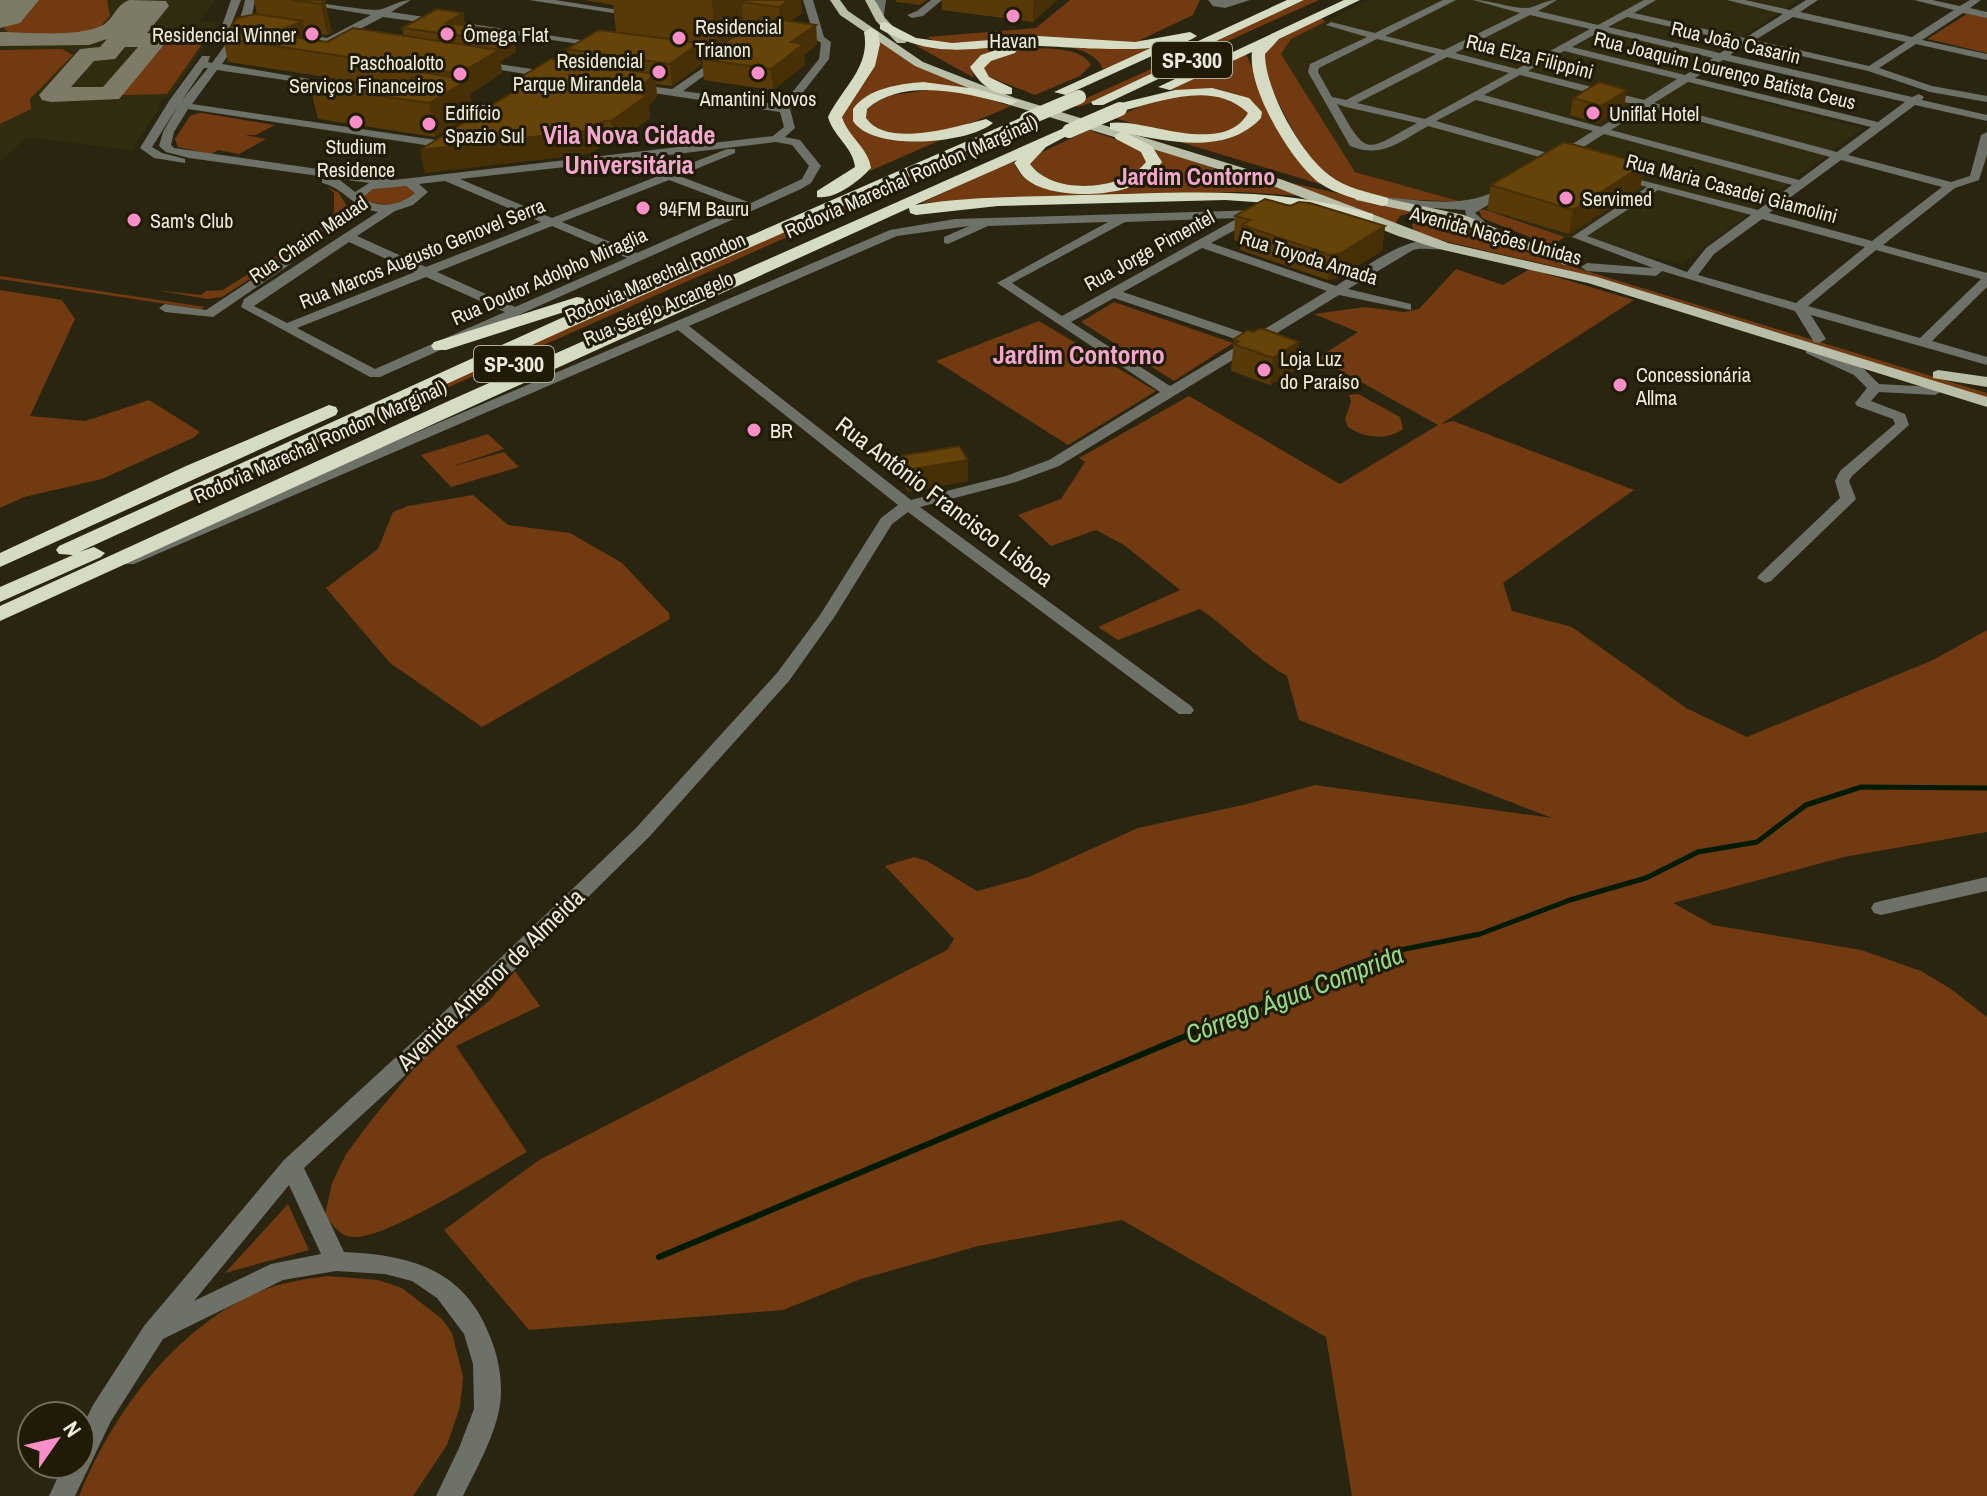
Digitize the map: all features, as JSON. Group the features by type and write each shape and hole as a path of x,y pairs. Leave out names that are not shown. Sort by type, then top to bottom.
{"highway":[{"name":"Rodovia Marechal Rondon (Marginal)","path":"0,561 193,470 812,201 1008,107 1062,91 1271,0"},
{"name":"Rodovia Marechal Rondon","path":"0,580 549,330 1298,0"},
{"name":"Rodovia Marechal Rondon","path":"0,595 1058,131 1098,102 1328,0"},
{"name":"Rodovia Marechal Rondon (Marginal)","path":"50,592 853,228 1058,131 1123,107 1354,0"},
{"path":"812,201 852,178 863,168 861,156 837,127 835,117 872,58 879,26 912,41 941,47 1038,40 1135,46 1190,36"},
{"path":"1283,32 1260,49 1256,58 1257,70 1300,153 1319,176 1382,201"},
{"path":"1008,107 980,76 977,67 982,60 997,52 1031,47 1066,49 1092,60 1096,67 1089,75 1062,91"},
{"path":"916,88 957,89 1008,107 947,134 907,138 873,131 864,126 858,117 862,106 873,98 916,88"},
{"path":"1110,128 1165,136 1204,136 1243,126 1254,118 1255,112 1238,99 1204,92 1167,94 1123,107"},
{"path":"1058,131 1022,163 1027,174 1039,181 1067,188 1096,189 1128,183 1150,170 1154,162 1147,149 1110,128"},
{"path":"853,228 919,209 954,204 1241,195 1307,200 1366,228"},
{"path":"440,346 577,302"},
{"name":"Rua Sérgio Arcangelo","path":"0,614 50,592"}],"main road":[{"name":"Avenida Nações Unidas","path":"835,0 844,13 879,26 919,64 1008,107 1110,128 1306,184 1459,218 1587,267 1819,339 1936,383 1987,389"},
{"name":"Avenida Nações Unidas","path":"870,0 879,26"},
{"name":"Avenida Nações Unidas","path":"1110,128 1278,183 1366,228 1403,233 1444,246 1592,280 1987,403"},
{"path":"1403,233 1408,221 1417,217 1459,218"},
{"path":"1936,383 1987,382"}],"street":[{"path":"284,0 599,44 613,41"},
{"path":"328,42 406,0"},
{"path":"534,0 647,15 635,23"},
{"path":"879,26 881,0"},
{"path":"916,14 937,0"},
{"path":"1213,0 1216,4 1225,5 1245,0"},
{"path":"1451,0 1314,66 1313,72 1354,144 1367,149 1381,147 1651,0"},
{"name":"Rua João Casarin","path":"1478,0 1987,118"},
{"path":"1346,104 1552,0"},
{"path":"1732,0 1987,57"},
{"path":"1551,162 1813,0"},
{"path":"1919,0 1987,15"},
{"path":"1871,69 1976,0"},
{"path":"804,1 820,39"},
{"path":"239,33 236,4 250,4 239,33 165,138 165,146 170,150 189,155 408,182 776,139 790,128 785,109"},
{"path":"1626,14 1871,69 1930,89 1987,99"},
{"name":"Rua Elza Filippini","path":"1331,25 1646,104 1951,186"},
{"path":"239,33 201,65 174,101 146,148 158,156 187,162 336,182 353,214 427,273 518,313"},
{"path":"274,33 357,46"},
{"path":"785,109 824,59 826,42 805,37"},
{"path":"587,52 599,44"},
{"name":"Rua Joaquim Lourenço Batista Ceus","path":"1562,48 1879,126"},
{"path":"674,93 728,54"},
{"path":"702,59 717,61"},
{"path":"462,62 552,75 566,73"},
{"path":"201,65 356,88"},
{"path":"541,82 552,75"},
{"path":"628,86 785,109"},
{"path":"1690,277 1710,251 1930,89"},
{"path":"1474,96 1801,184"},
{"path":"1328,99 1426,122 1551,162 1585,167"},
{"path":"434,100 496,110"},
{"path":"174,101 184,110 205,109 438,144 461,130"},
{"path":"484,117 507,103"},
{"path":"1799,307 1951,186 1975,178 1985,155 1987,135"},
{"name":"Rua Doutor Adolpho Miraglia","path":"285,328 375,374 797,187 813,174 812,159 800,146 776,139"},
{"name":"Rua Marcos Augusto Genovel Serra","path":"285,328 752,142"},
{"path":"619,157 751,207"},
{"name":"Rua Maria Casadei Giamolini","path":"1599,170 1987,279"},
{"path":"447,178 640,259"},
{"name":"Rua Chaim Mauad","path":"285,328 247,307 249,302 353,214 411,202 448,186 447,178"},
{"path":"353,214 370,186 390,182"},
{"path":"408,182 421,188 421,196"},
{"path":"1489,231 1469,214 1470,210 1515,184"},
{"path":"1656,186 1578,237 1690,277 1987,361"},
{"path":"1382,201 1465,206 1485,201"},
{"path":"165,308 208,314 353,214 372,207 393,207"},
{"name":"Rua Jorge Pimentel","path":"1062,321 1256,214"},
{"name":"Rua Sérgio Arcangelo","path":"50,592 150,553 894,233 920,226 990,222 1282,215"},
{"path":"1306,216 1321,219"},
{"path":"1126,218 1006,278 1003,283 1171,393"},
{"path":"948,240 990,222"},
{"path":"1399,253 1403,233"},
{"path":"908,505 1011,479 1054,463 1399,253 1422,243 1444,246"},
{"name":"Rua Toyoda Amada","path":"1201,244 1335,290 1406,307"},
{"path":"1587,267 1690,277"},
{"path":"1924,341 1987,279"},
{"path":"1113,293 1254,341"},
{"path":"1799,307 1819,339"},
{"name":"Rua Antônio Francisco Lisboa","path":"680,325 908,505 1185,710"},
{"path":"1794,342 1866,376 1875,388"},
{"path":"1843,363 1936,383 1987,403"},
{"path":"1765,578 1848,499 1842,481 1845,474 1902,425 1900,417 1862,403 1875,388 1936,383"},
{"name":"Avenida Antenor de Almeida","path":"96,1425 153,1333 292,1166 428,1041 643,832 783,677 827,616 876,522 908,505"},
{"path":"1881,908 1987,884"},
{"path":"292,1166 336,1261"},
{"path":"153,1333 279,1271 336,1261 389,1264 429,1279 466,1309 484,1349 489,1403 449,1496"}],"shaded area":[{"path":"0,0 216,0 200,21 220,22 170,98 163,98 158,104 162,105 135,144 135,151 27,137 0,163"},
{"path":"35,0 107,0 110,16 97,30 77,35 11,35 4,28"},
{"path":"1070,0 1200,0 1193,15 1140,40 1163,42 964,45 936,42 927,37 1036,28"},
{"path":"1305,0 1319,0 1090,103 1078,107 1071,105"},
{"path":"1369,0 1799,0 1675,80 1863,128 1682,264 1565,237 1494,211 1355,172 1281,54 1291,39"},
{"path":"1967,14 1987,17 1987,53 1927,39"},
{"path":"1322,18 1325,22 1291,39 1281,54 1355,172 1462,202 1380,198 1338,184 1307,158 1264,75 1264,55 1283,37"},
{"path":"877,40 920,67 972,90 916,86 855,107 853,117 870,132 945,138 870,171 842,127 842,112"},
{"path":"1022,42 1151,49 1103,70 1095,58 1081,51 1062,46 1018,47 981,58 971,67 974,78 915,45 934,47"},
{"path":"202,44 167,94 121,95 164,45"},
{"path":"1033,48 1073,52 1091,65 1080,76 1035,95 984,75 984,63 1015,50"},
{"path":"62,49 73,55 30,99 31,109 0,124 0,50"},
{"path":"1246,54 1275,118 1323,185 1170,139 1232,132 1244,128 1260,116 1215,91 1168,90"},
{"path":"935,89 970,94 1011,106 976,121 920,135 883,131 866,122 866,109 886,96"},
{"path":"1198,94 1230,98 1249,113 1235,127 1208,135 1175,133 1115,118 1156,99"},
{"path":"199,113 275,125 256,135 245,135 266,139 239,154 218,150 211,154 178,147 175,139 190,116"},
{"path":"1028,123 1038,126 56,561 288,452"},
{"path":"1089,130 1138,147 1148,163 1123,182 1081,187 1051,182 1030,166 1030,161 1040,153"},
{"path":"1154,149 1303,196 1240,192 921,203 1012,161 1022,176 1056,189 1141,182 1159,168 1160,158"},
{"path":"1283,181 1417,211 1400,216 1394,226"},
{"path":"403,185 416,192 398,203 377,204 362,197 376,187"},
{"path":"327,187 338,192 347,206 342,219 222,297 207,299 155,290 201,295 206,291 223,290 335,218 329,216 334,213 334,193"},
{"path":"1483,209 1565,237 1551,246 1482,218 1479,211"},
{"path":"1436,220 1449,222 1537,256 1987,393 1987,398 1696,307 1556,267 1426,237 1413,229 1412,224"},
{"path":"1456,269 1503,285 1530,269 1634,300 1441,424 1453,421 1634,490 1503,583 1512,611 1572,627 1686,708 1747,737 1933,660 1987,630 1987,832 1844,857 1673,903 1713,925 1861,950 1921,971 1987,1017 1987,1496 1352,1496 1326,1337 1122,1220 978,1246 861,1279 783,1310 529,1330 444,1230 539,1160 947,950 954,939 885,866 914,857 927,861 977,891 1029,877 1138,828 1247,804 1315,785 1552,818 1299,720 1287,676 1200,609 1118,640 1098,627 1180,590 1124,545 1096,530 1051,546 1018,515 1061,499 1085,462 1079,458 1189,396 1340,484 1438,425 1318,358 1358,332 1314,314 1365,307 1404,312 1419,309"},
{"path":"0,276 205,307 201,309 0,279"},
{"path":"0,290 62,300 75,319 30,416 85,421 149,400 200,432 102,479 24,497 0,508"},
{"path":"1114,302 1233,343 1174,381 1081,322"},
{"path":"1039,321 1156,391 1068,445 936,361"},
{"path":"1358,394 1400,417 1403,429 1376,437 1348,427 1345,419 1351,402 1349,395"},
{"path":"488,434 504,449 450,467 504,452 519,467 451,487 421,455"},
{"path":"473,495 508,525 570,533 622,563 669,613 670,619 482,727 390,663 326,588 378,549 393,512 408,506"},
{"path":"515,971 540,1006 456,1046 527,1152 389,1228 353,1237 340,1232 325,1215 332,1183 346,1154 426,1054 489,1001"},
{"path":"288,1204 309,1250 225,1273"},
{"path":"327,1276 378,1280 402,1288 442,1319 452,1333 463,1377 460,1407 447,1445 413,1496 79,1496 86,1480 96,1480 96,1460 109,1435 149,1378 172,1352 226,1309 256,1293 291,1282"}],"building":[{"path":"291,0 316,0 325,1 321,4"},
{"path":"742,0 789,0 779,7"},
{"path":"437,9 463,13 446,23 513,32 498,41 402,28"},
{"path":"256,14 303,21 271,34 327,42 353,28 499,50 459,74 223,38 237,18"},
{"path":"762,17 816,25 791,42 804,44 771,69 702,59"},
{"path":"599,30 699,43 670,64 567,49"},
{"path":"551,59 655,74 634,93 648,95 611,121 604,121 585,131 420,150 524,85 519,78"},
{"path":"422,72 468,80 429,103 310,86 325,78 397,88"},
{"path":"1599,82 1627,90 1601,106 1573,98"},
{"path":"1564,142 1645,164 1573,210 1491,185"},
{"path":"1265,199 1290,206 1299,202 1310,203 1385,226 1341,253 1330,255 1242,225 1250,220 1235,216"},
{"path":"1261,328 1299,342 1273,358 1233,344 1239,341 1234,339 1248,330 1253,332"},
{"path":"959,446 968,460 907,470 899,456"}],"waterway":[{"name":"Córrego Água Comprida","path":"1344,969 1390,952 1480,934 1570,900 1646,878 1698,852 1757,842 1806,805 1861,787 1987,788"},
{"name":"Córrego Água Comprida","path":"659,1257 1350,967"}],"taxiway":[{"path":"158,6 140,28 114,29 130,7 158,6"},
{"path":"0,39 89,38 114,29"},
{"path":"119,40 156,40 110,94 51,95 88,54 107,54 119,40"}],"runway":[{"path":"0,11 12,0"}],"place":[{"name":"Havan","path":"1013,16"},
{"name":"Residencial Winner","path":"312,34"},
{"name":"Ômega Flat","path":"447,34"},
{"name":"Residencial Trianon","path":"679,38"},
{"name":"Residencial Parque Mirandela","path":"659,72"},
{"name":"Amantini Novos","path":"758,73"},
{"name":"Paschoalotto Serviços Financeiros","path":"460,74"},
{"name":"Uniflat Hotel","path":"1593,113"},
{"name":"Studium Residence","path":"356,122"},
{"name":"Edifício Spazio Sul","path":"429,124"},
{"name":"Servimed","path":"1566,198"},
{"name":"94FM Bauru","path":"643,208"},
{"name":"Sam's Club","path":"134,220"},
{"name":"Loja Luz do Paraíso","path":"1264,370"},
{"name":"Concessionária Allma","path":"1620,385"},
{"name":"BR","path":"754,430"}],"district":[{"name":"Vila Nova Cidade Universitária","path":"629,149"},
{"name":"Jardim Contorno","path":"1196,176"},
{"name":"Jardim Contorno","path":"1079,354"}]}
